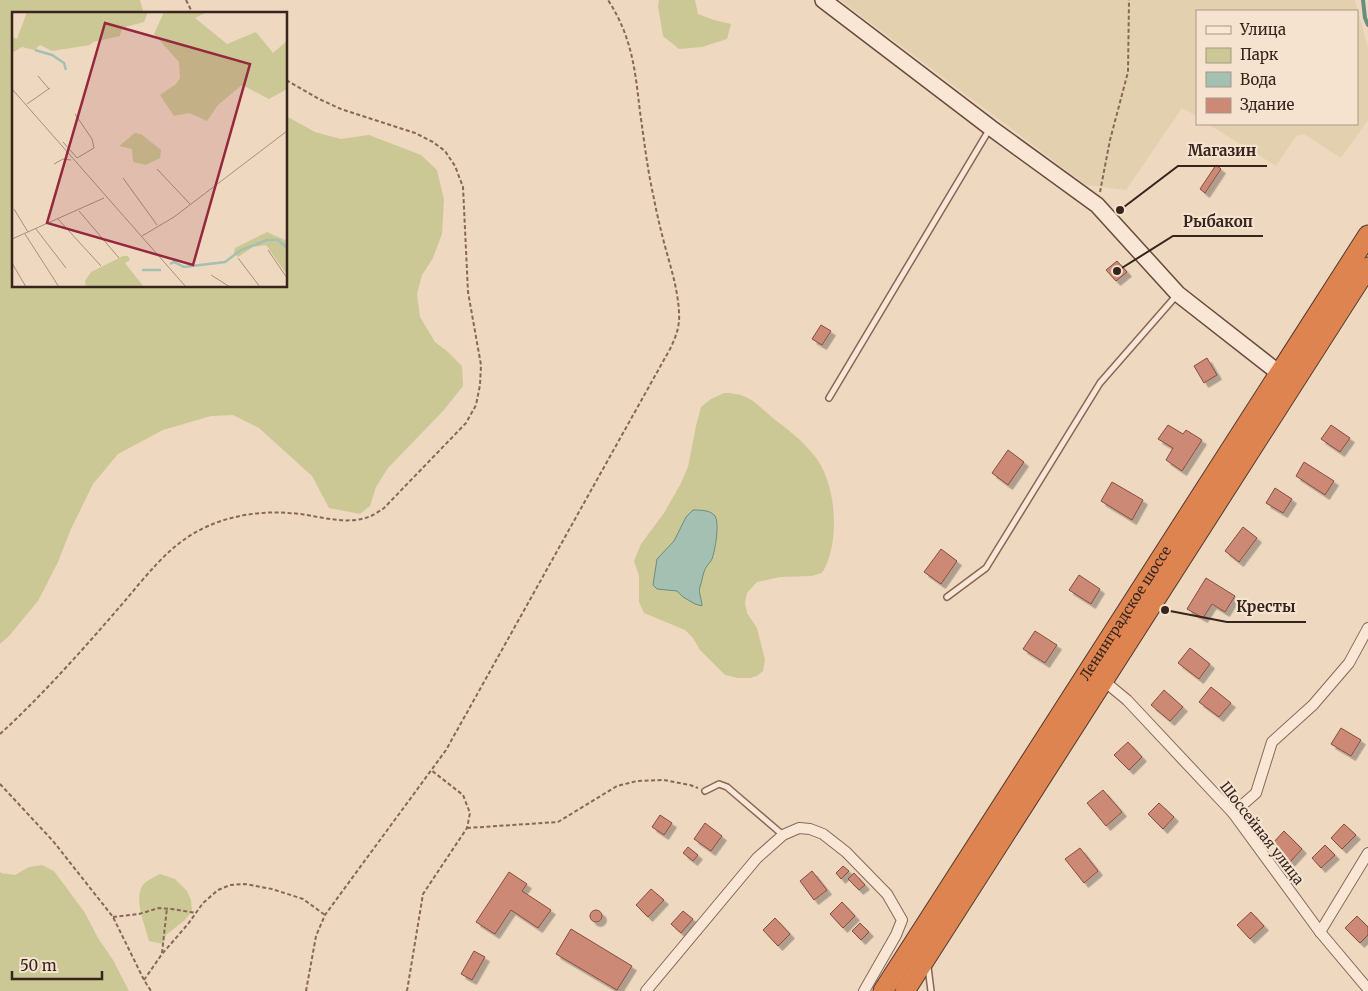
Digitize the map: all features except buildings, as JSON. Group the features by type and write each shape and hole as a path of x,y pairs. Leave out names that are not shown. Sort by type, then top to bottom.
{"highway":[{"name":"Ленинградское шоссе","path":"871,990 1279,373 1368,235"},
{"name":"Ленинградское шоссе","path":"905,991 1368,267"}],"street":[{"path":"823,0 991,128 1097,205 1178,294 1279,373"},
{"path":"1232,813 1256,793 1272,742 1313,705 1349,664 1368,628"},
{"name":"Шоссейная улица","path":"1104,681 1127,700 1232,813 1320,932 1368,989"},
{"path":"646,991 757,858 783,835 798,828 810,829 823,834 846,852 886,894 902,920 871,990"},
{"path":"1320,932 1368,854"}],"lane":[{"path":"829,398 991,128"},
{"path":"947,598 986,568 1100,383 1178,294"},
{"path":"704,791 719,784 727,787 783,835"},
{"path":"928,956 931,991"}],"path":[{"path":"186,0 192,12"},
{"path":"306,991 316,936 325,915 446,750 670,349 676,335 679,315 678,302 651,184 631,48 608,0"},
{"path":"1097,205 1110,140 1128,72 1129,0"},
{"path":"0,734 22,714 164,556 183,540 222,520 245,515 269,512 291,513 342,520 370,516 384,508 439,451 466,422 476,405 481,365 468,292 463,187 455,166 445,151 415,132 341,109 288,81"},
{"path":"406,991 423,894 467,828 470,813 463,795 431,770"},
{"path":"467,828 558,822 617,786 637,781 664,780 690,784 704,791"},
{"path":"0,784 53,841 113,918 151,991"},
{"path":"144,980 162,954 203,903 218,890 230,885 245,884 272,888 303,899 325,915"},
{"path":"113,918 140,914 159,908 196,914"},
{"path":"162,954 167,908"}],"shaded area":[{"path":"840,0 1355,0 1358,10 1196,10 1196,115 1182,108 1126,190 1086,185"},
{"path":"1358,11 1368,48 1368,120 1341,158 1304,134 1296,136 1276,166 1210,125 1358,125"}],"green space":[{"path":"0,0 140,0 143,12 12,12 12,288 288,288 288,117 315,132 341,139 369,135 421,155 437,170 444,200 442,234 433,258 422,275 417,294 420,317 435,342 462,366 463,386 443,411 388,468 376,487 370,506 360,514 329,508 312,476 259,428 233,415 211,416 163,430 118,454 93,484 71,529 58,562 38,601 0,644"},
{"path":"659,0 695,0 698,14 731,24 727,39 702,47 679,49 663,36 658,6"},
{"path":"724,393 740,395 756,403 809,449 821,466 827,480 834,512 832,546 822,573 811,576 780,577 757,582 747,593 745,603 747,613 757,628 765,660 763,671 757,676 750,678 725,675 700,650 693,638 685,630 644,613 639,602 639,576 634,561 641,544 664,513 688,467 701,407 711,399"},
{"path":"42,865 54,871 85,913 129,991 0,991 0,871 1,873 15,875 29,867"},
{"path":"160,874 175,879 187,891 191,900 192,911 185,920 166,935 163,944 149,941 139,901 142,887 146,882"}],"water":[{"path":"693,510 711,513 715,516 717,525 712,559 705,570 700,589 702,606 683,597 677,591 657,589 653,585 657,559 674,541 686,517"}],"waterway":[{"path":"1363,0 1365,18 1368,25"}],"place":[{"name":"Магазин","path":"1120,210"},
{"name":"Рыбакоп","path":"1117,271"},
{"name":"Кресты","path":"1165,610"}]}
